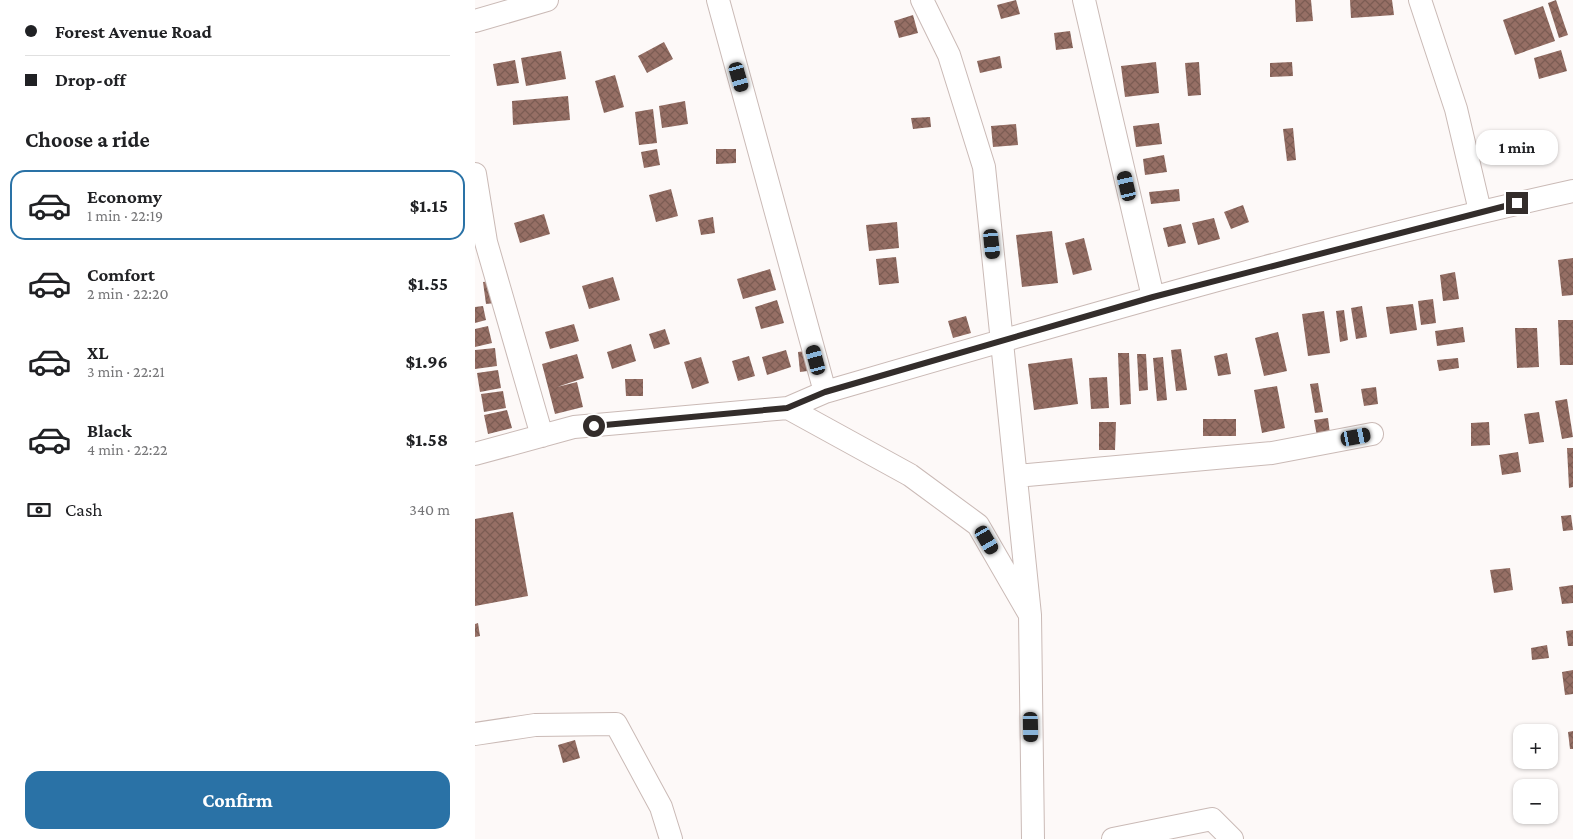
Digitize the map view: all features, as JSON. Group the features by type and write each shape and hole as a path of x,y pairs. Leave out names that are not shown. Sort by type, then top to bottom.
{"street":[{"path":"475,21 547,0"},
{"path":"718,0 825,392"},
{"path":"923,0 949,55 984,168 1030,615 1033,839"},
{"path":"1087,0 1153,297"},
{"path":"1420,0 1456,109 1480,211"},
{"path":"475,174 481,244 542,436"},
{"path":"475,454 574,428 787,408 825,392 1153,297 1480,211 1573,191"},
{"path":"787,408 910,476 978,525 1030,615"},
{"path":"1016,476 1271,453 1372,434"},
{"path":"475,734 535,725 616,724 661,807 671,839"},
{"path":"1113,839 1212,819 1232,839"}],"building":[{"path":"1016,0 1020,14 1001,19 997,5"},
{"path":"1295,0 1311,0 1313,21 1296,22"},
{"path":"1350,0 1392,0 1394,15 1351,18"},
{"path":"1556,0 1568,35 1559,38 1548,3"},
{"path":"1543,6 1555,41 1515,55 1503,20"},
{"path":"913,15 918,33 899,38 894,21"},
{"path":"1070,31 1073,48 1056,50 1054,33"},
{"path":"664,42 673,59 647,73 638,56"},
{"path":"1561,50 1567,71 1539,79 1534,58"},
{"path":"561,51 566,79 526,86 521,58"},
{"path":"1000,56 1002,68 980,73 977,61"},
{"path":"515,60 519,83 497,86 493,64"},
{"path":"1156,62 1159,93 1125,97 1121,66"},
{"path":"1199,62 1201,95 1188,96 1185,63"},
{"path":"1292,62 1293,76 1270,77 1270,63"},
{"path":"615,75 624,107 604,113 595,81"},
{"path":"568,96 570,120 513,125 512,101"},
{"path":"685,101 688,124 662,128 659,106"},
{"path":"653,109 657,143 639,145 635,112"},
{"path":"930,117 931,127 913,129 911,118"},
{"path":"1159,123 1162,144 1136,147 1133,126"},
{"path":"1016,124 1018,145 993,147 991,126"},
{"path":"1293,128 1296,160 1287,161 1283,129"},
{"path":"657,149 660,165 644,168 641,152"},
{"path":"716,149 736,149 736,163 716,164"},
{"path":"1164,155 1167,172 1145,175 1143,159"},
{"path":"671,189 678,216 656,222 649,195"},
{"path":"1179,189 1180,201 1151,204 1149,192"},
{"path":"1243,205 1249,222 1231,229 1224,212"},
{"path":"544,214 550,234 520,243 514,223"},
{"path":"713,217 715,233 701,235 698,220"},
{"path":"1214,218 1220,239 1198,245 1192,223"},
{"path":"897,222 899,248 869,251 866,225"},
{"path":"1181,224 1186,243 1168,247 1163,228"},
{"path":"1052,231 1058,283 1022,287 1016,235"},
{"path":"1084,238 1092,270 1073,275 1065,243"},
{"path":"896,257 899,283 879,285 876,259"},
{"path":"1573,258 1573,295 1562,296 1558,260"},
{"path":"770,269 776,290 743,299 737,279"},
{"path":"1455,272 1459,299 1443,301 1440,275"},
{"path":"613,277 620,300 589,309 582,286"},
{"path":"492,281 495,303 486,304 483,282"},
{"path":"1433,299 1436,323 1421,325 1418,301"},
{"path":"777,300 784,323 761,329 755,307"},
{"path":"1413,304 1417,330 1390,334 1386,307"},
{"path":"483,306 486,320 475,323 475,307"},
{"path":"1362,306 1367,337 1356,339 1351,308"},
{"path":"1344,310 1348,340 1340,342 1336,311"},
{"path":"1324,311 1330,353 1308,356 1302,314"},
{"path":"966,316 971,333 953,338 948,321"},
{"path":"1558,320 1573,320 1573,365 1560,365"},
{"path":"574,324 579,341 550,349 545,332"},
{"path":"488,326 492,343 475,347 475,329"},
{"path":"1463,327 1465,342 1437,346 1435,331"},
{"path":"1515,328 1537,328 1539,367 1517,368"},
{"path":"665,329 670,344 654,349 649,334"},
{"path":"1278,332 1287,371 1264,376 1255,338"},
{"path":"631,344 636,361 612,369 607,352"},
{"path":"495,348 497,366 475,369 475,350"},
{"path":"1181,349 1187,390 1176,391 1171,350"},
{"path":"786,350 791,367 767,375 762,357"},
{"path":"813,350 815,370 800,372 798,352"},
{"path":"1118,353 1129,353 1131,404 1120,405"},
{"path":"1227,353 1231,374 1218,376 1214,356"},
{"path":"577,354 584,378 557,387 577,382 583,407 555,414 542,364"},
{"path":"1137,354 1146,354 1148,390 1139,391"},
{"path":"749,356 755,376 738,381 732,361"},
{"path":"701,357 709,383 692,389 684,362"},
{"path":"1163,357 1167,400 1157,401 1153,358"},
{"path":"1072,358 1078,404 1034,410 1028,364"},
{"path":"1458,358 1459,368 1439,371 1437,360"},
{"path":"498,370 501,388 480,392 477,373"},
{"path":"1107,377 1109,408 1091,409 1089,378"},
{"path":"625,379 643,379 643,396 626,396"},
{"path":"1318,383 1323,412 1315,413 1310,384"},
{"path":"1277,386 1285,428 1262,433 1254,390"},
{"path":"1376,387 1378,404 1364,406 1361,389"},
{"path":"503,391 506,408 484,412 481,394"},
{"path":"1567,399 1573,437 1562,439 1555,401"},
{"path":"507,410 512,428 488,434 484,415"},
{"path":"1539,412 1544,442 1529,444 1524,414"},
{"path":"1328,418 1330,434 1317,436 1314,420"},
{"path":"1203,419 1236,419 1236,436 1203,436"},
{"path":"1099,422 1116,422 1115,450 1099,450"},
{"path":"1489,422 1490,445 1471,446 1471,423"},
{"path":"1567,448 1573,448 1573,487 1569,488"},
{"path":"1518,452 1521,472 1502,475 1499,455"},
{"path":"513,512 528,596 475,606 475,519"},
{"path":"1571,515 1573,530 1563,531 1561,516"},
{"path":"1510,568 1513,590 1494,593 1490,570"},
{"path":"1573,585 1573,603 1562,604 1559,587"},
{"path":"478,623 480,636 475,637 475,624"},
{"path":"1573,630 1573,646 1568,646 1566,631"},
{"path":"1547,645 1549,658 1532,660 1531,648"},
{"path":"1573,670 1573,694 1565,695 1562,672"},
{"path":"1573,731 1573,749 1570,749 1568,732"},
{"path":"575,740 580,758 563,763 558,745"}],"route":[{"path":"594,426 787,408 825,392 1153,297 1480,211 1517,203"}]}
